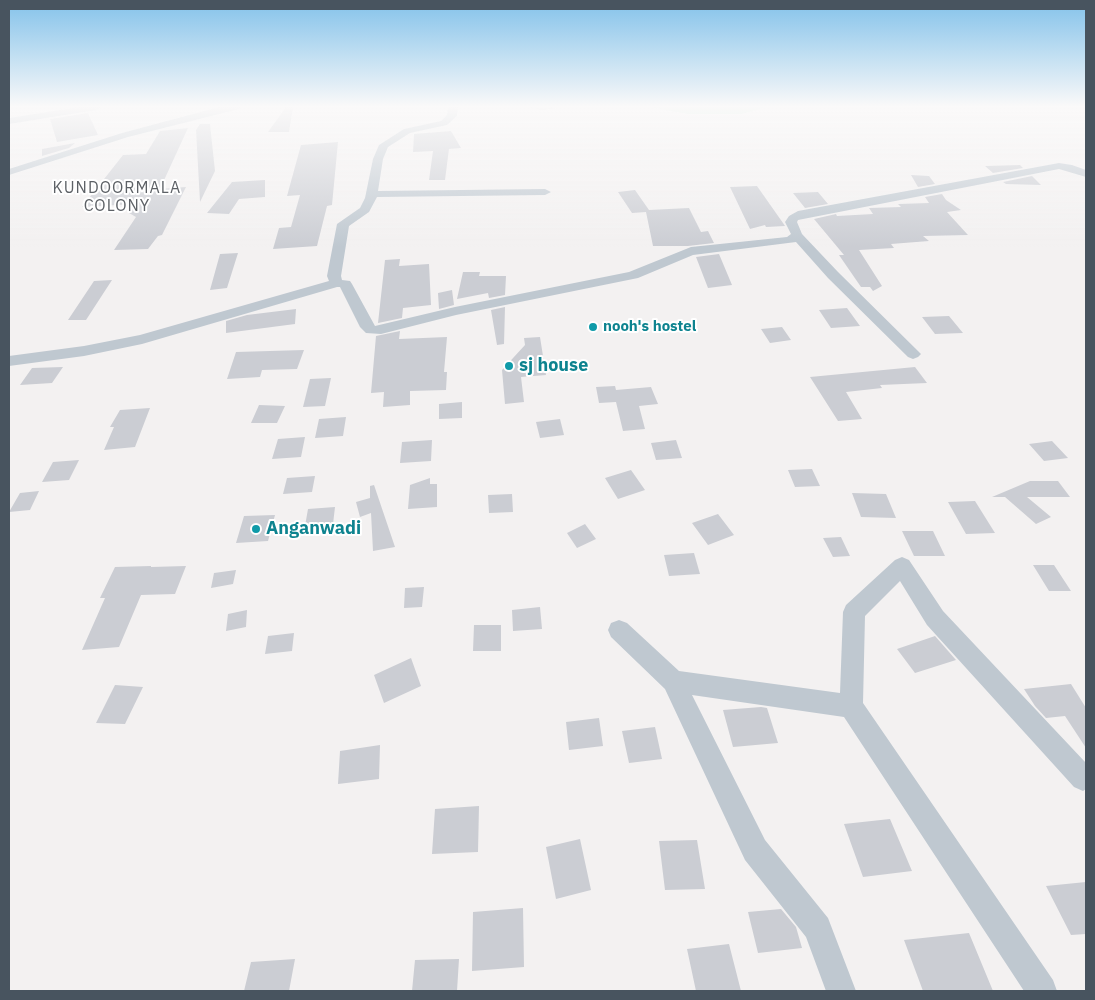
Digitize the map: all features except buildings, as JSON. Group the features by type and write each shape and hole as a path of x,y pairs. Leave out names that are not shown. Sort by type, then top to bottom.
{"street":[{"path":"9,172 68,154"},
{"path":"336,283 334,276 343,224 365,210 372,194 380,154"},
{"path":"913,354 833,275 797,235 791,222 793,218 798,215 1059,166 1068,167 1086,174"},
{"path":"372,194 545,192"},
{"path":"9,361 84,351 142,339 336,283 346,284 365,324 371,330 381,330 455,311 633,274 691,251 791,240 797,235"},
{"path":"1042,991 851,706 854,612 902,566 935,618 1083,778"},
{"path":"619,630 673,681 755,850 818,928 840,991"},
{"path":"673,681 782,698 851,706"}],"place":[{"name":"nooh's hostel","path":"593,327"},
{"name":"sj house","path":"509,366"},
{"name":"Anganwadi","path":"256,529"}],"district":[{"name":"KUNDOORMALA COLONY","path":"117,197"}]}
